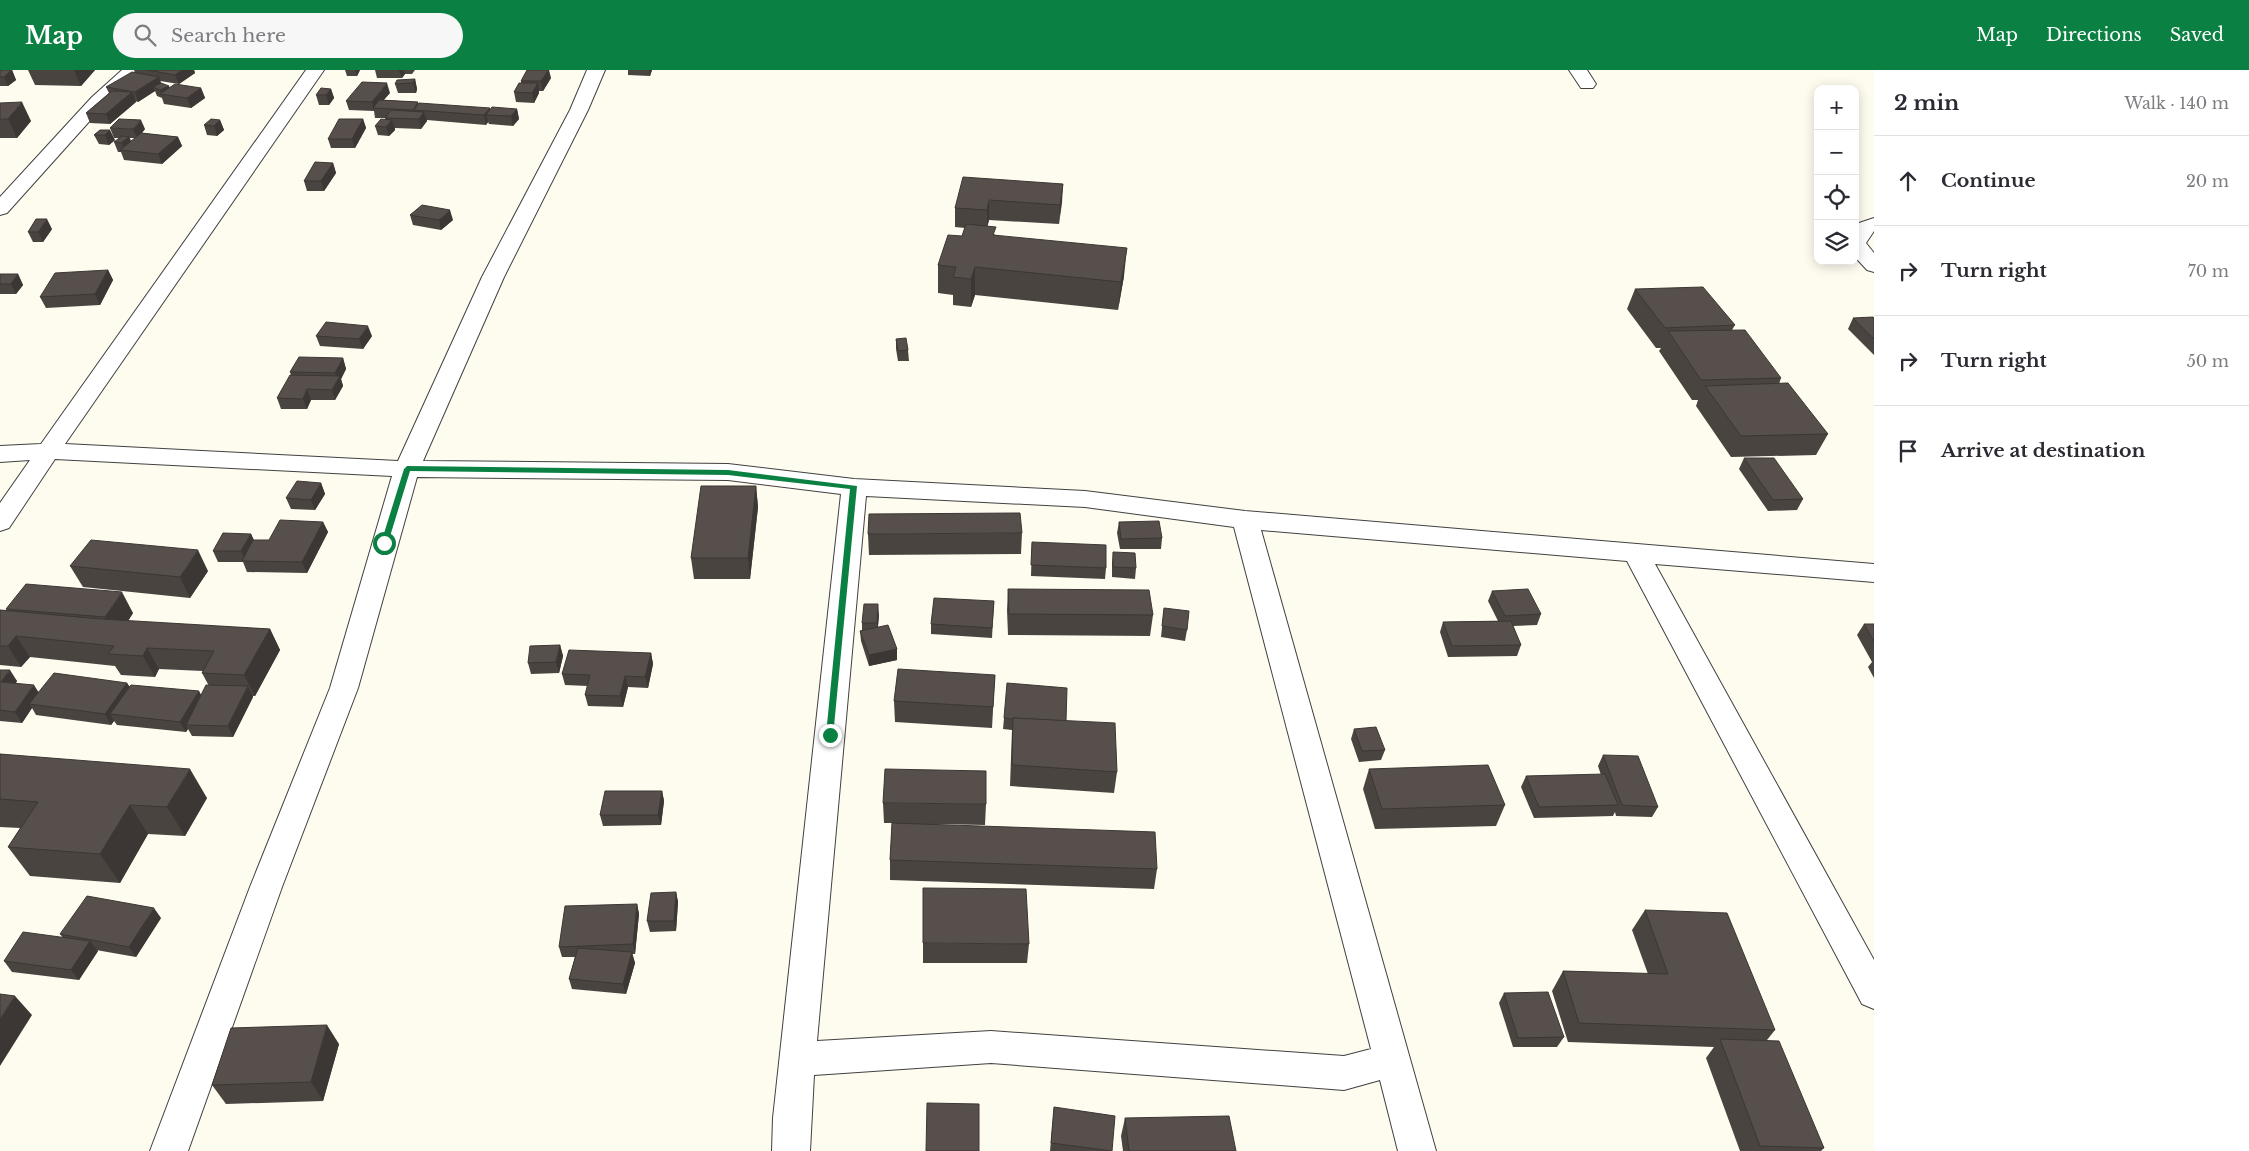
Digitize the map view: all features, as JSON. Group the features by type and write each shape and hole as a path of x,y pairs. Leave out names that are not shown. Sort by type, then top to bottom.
{"street":[{"path":"0,209 98,102 132,70"},
{"path":"0,522 47,451 244,176 315,70"},
{"path":"169,1151 266,887 344,688 407,469 493,277 579,110 596,70"},
{"path":"1859,237 1866,226 1874,224"},
{"path":"1859,248 1874,266"},
{"path":"0,454 47,451 407,469 728,472 854,487 1085,499 1244,520 1874,573"},
{"path":"791,1151 798,1059 854,487"},
{"path":"1244,520 1417,1151"},
{"path":"1636,553 1874,993"},
{"path":"798,1059 991,1048 1344,1073 1393,1060"}],"building":[{"path":"0,70 12,70 4,77 0,77"},
{"path":"148,70 182,70 175,75"},
{"path":"527,70 548,70 541,81 521,81"},
{"path":"132,72 159,77 135,92 106,87"},
{"path":"415,79 413,83 395,84 397,80"},
{"path":"362,82 387,83 372,102 346,101"},
{"path":"161,83 169,86 160,90 153,87"},
{"path":"519,83 538,83 532,93 514,92"},
{"path":"175,84 201,88 187,98 160,94"},
{"path":"321,88 331,89 326,95 316,95"},
{"path":"112,91 132,92 106,114 86,113"},
{"path":"379,100 418,102 413,110 373,108"},
{"path":"22,102 8,119 0,119 0,103"},
{"path":"419,103 490,108 484,115 414,110"},
{"path":"492,107 517,109 511,116 486,115"},
{"path":"391,110 424,112 419,119 385,118"},
{"path":"119,119 141,120 133,129 110,128"},
{"path":"211,119 220,120 214,126 204,125"},
{"path":"339,119 363,119 352,139 328,139"},
{"path":"381,119 392,120 386,127 375,126"},
{"path":"100,130 110,130 105,135 94,135"},
{"path":"141,133 178,137 158,154 120,150"},
{"path":"122,136 129,137 121,143 114,142"},
{"path":"315,162 333,163 321,181 304,181"},
{"path":"963,177 1063,184 1060,205 989,200 987,210 955,208"},
{"path":"422,205 450,210 439,220 410,215"},
{"path":"36,219 47,219 38,232 28,232"},
{"path":"966,224 996,227 993,235 1127,248 1121,282 975,267 971,279 953,277 956,267 938,265 948,235 962,236"},
{"path":"108,270 95,294 40,297 55,273"},
{"path":"0,274 18,274 11,284 0,284"},
{"path":"1703,287 1735,325 1665,328 1635,289"},
{"path":"1853,318 1874,318 1874,339"},
{"path":"326,322 368,326 359,339 316,336"},
{"path":"1745,330 1781,378 1701,380 1668,331"},
{"path":"906,338 908,350 898,351 896,339"},
{"path":"299,357 343,358 335,373 290,372"},
{"path":"290,375 340,376 332,390 307,389 303,399 277,398"},
{"path":"1788,383 1828,434 1741,436 1705,386"},
{"path":"1744,458 1774,458 1803,499 1773,500"},
{"path":"297,481 321,483 311,500 286,498"},
{"path":"701,486 756,486 748,558 691,558"},
{"path":"1020,513 1022,533 868,534 869,514"},
{"path":"280,520 323,522 302,562 242,561 253,540 269,540"},
{"path":"1159,521 1162,538 1121,539 1119,522"},
{"path":"223,533 251,534 241,551 213,551"},
{"path":"91,540 198,550 180,577 70,566"},
{"path":"1032,542 1106,545 1106,568 1031,565"},
{"path":"1113,552 1135,553 1136,568 1113,567"},
{"path":"26,584 122,592 105,617 6,609"},
{"path":"1008,589 1149,590 1153,615 1009,614"},
{"path":"1528,589 1541,614 1505,616 1492,591"},
{"path":"934,598 994,601 992,628 931,624"},
{"path":"864,604 878,604 877,623 862,623"},
{"path":"1164,608 1189,611 1187,630 1162,626"},
{"path":"0,610 101,619 270,629 244,675 202,673 214,651 147,648 143,656 108,654 114,646 16,636 8,646 0,646"},
{"path":"1511,621 1521,645 1452,646 1443,622"},
{"path":"1864,624 1874,624 1874,642"},
{"path":"888,625 897,649 869,655 860,631"},
{"path":"560,645 556,662 528,663 530,646"},
{"path":"569,650 651,653 645,677 625,676 620,696 585,695 590,675 562,674"},
{"path":"898,669 995,675 993,707 894,701"},
{"path":"0,670 10,670 1,682 34,685 15,712 0,710"},
{"path":"54,673 127,683 105,714 29,704"},
{"path":"1007,683 1067,688 1066,721 1004,718"},
{"path":"131,685 199,691 180,722 110,714"},
{"path":"206,685 248,686 228,726 186,725"},
{"path":"1013,718 1115,723 1117,772 1012,765"},
{"path":"1376,727 1385,750 1362,751 1354,729"},
{"path":"0,754 190,769 167,807 130,805 100,854 8,847 38,802 0,799"},
{"path":"1603,755 1638,756 1658,807 1622,805"},
{"path":"1488,765 1505,805 1382,809 1369,769"},
{"path":"885,769 986,771 986,804 883,803"},
{"path":"1605,774 1618,805 1539,807 1526,776"},
{"path":"605,791 662,791 658,815 600,815"},
{"path":"892,823 1155,832 1157,869 890,860"},
{"path":"923,888 1026,889 1029,944 923,943"},
{"path":"676,892 674,921 647,921 651,893"},
{"path":"87,896 154,908 129,947 60,934"},
{"path":"637,904 633,944 559,947 565,906"},
{"path":"1645,910 1727,913 1775,1030 1579,1023 1563,971 1668,974"},
{"path":"23,932 90,941 71,970 4,961"},
{"path":"578,948 632,952 623,984 569,979"},
{"path":"1548,992 1564,1037 1518,1038 1504,993"},
{"path":"0,994 15,996 0,1019"},
{"path":"327,1025 311,1082 212,1085 231,1028"},
{"path":"1720,1039 1779,1041 1824,1148 1760,1146"},
{"path":"927,1103 979,1104 979,1151 926,1151"},
{"path":"1054,1107 1115,1116 1112,1151 1051,1143"},
{"path":"1229,1116 1236,1151 1129,1151 1125,1118"}],"route":[{"path":"384,543 407,469 728,472 854,487 830,735"}]}
